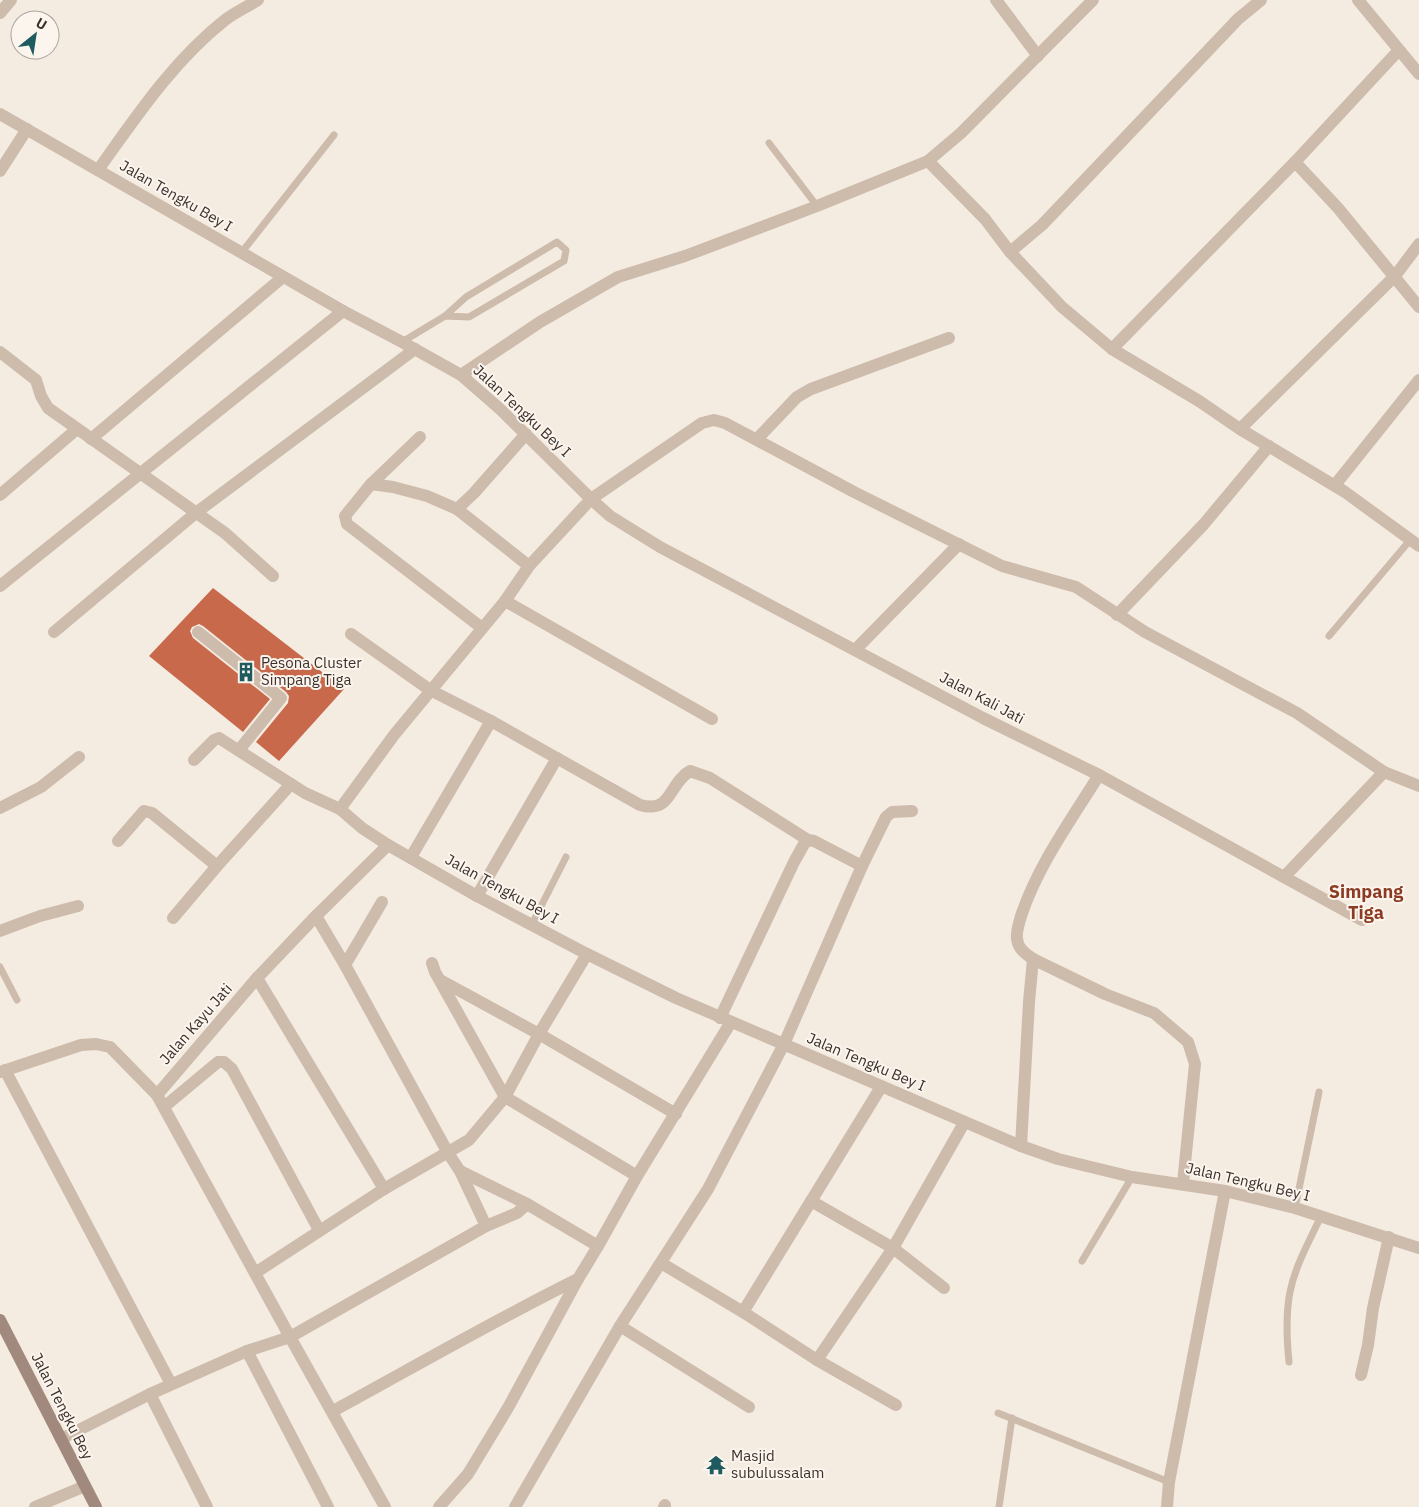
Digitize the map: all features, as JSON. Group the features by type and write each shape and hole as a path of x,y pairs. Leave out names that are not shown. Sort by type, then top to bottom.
{"main road":[{"name":"Jalan Tengku Bey","path":"0,1320 96,1507"}],"street":[{"path":"0,13 11,0"},
{"path":"98,170 146,102 191,50 226,19 258,0"},
{"path":"996,0 1038,56"},
{"path":"461,376 540,322 618,277 685,256 817,206 928,160 961,133 1093,0"},
{"path":"1010,252 1042,225 1238,19 1261,0"},
{"path":"1358,0 1399,50 1414,61 1419,74"},
{"path":"1112,349 1295,162 1399,50"},
{"name":"Jalan Tengku Bey I","path":"0,114 283,277 461,376 526,434 591,498"},
{"path":"0,171 27,129"},
{"path":"928,160 985,219 1010,252 1062,308 1112,349 1199,400 1240,429 1335,486 1415,543"},
{"path":"1295,162 1338,208 1419,307"},
{"path":"1240,429 1395,276 1419,244"},
{"path":"91,439 283,277"},
{"path":"0,586 343,311"},
{"path":"757,439 797,397 811,389 949,338"},
{"path":"54,632 197,512 415,349"},
{"path":"0,352 36,380 41,396 48,408 197,512 273,576"},
{"path":"1335,486 1419,380"},
{"path":"340,808 394,735 505,601 529,566 591,498 702,423 714,420 725,423 757,439 854,492 1002,566 1076,587 1118,615 1195,659 1298,713 1384,772 1419,786"},
{"path":"0,495 76,429"},
{"path":"457,509 526,434"},
{"path":"420,437 371,484 346,516 347,524 482,628"},
{"path":"1118,615 1204,524 1269,446"},
{"path":"371,484 393,487 427,496 457,509 529,566"},
{"name":"Jalan Kali Jati","path":"591,498 610,516 660,547 856,649 983,718 1098,775 1362,920"},
{"path":"856,649 959,544"},
{"path":"505,601 712,720"},
{"path":"198,632 281,698 239,750"},
{"path":"351,634 430,690 491,721 640,805 650,808 658,807 664,803 684,774 690,770 710,778 808,840 814,840 862,866"},
{"path":"411,857 491,721"},
{"name":"Jalan Tengku Bey I","path":"194,760 214,740 219,738 305,793 340,808 362,828 388,845 477,896 587,954 726,1020 1021,1146 1058,1159 1132,1177 1183,1183 1295,1208 1419,1248"},
{"path":"0,808 41,788 79,757"},
{"path":"477,896 557,758"},
{"path":"1284,876 1384,772"},
{"path":"1098,775 1033,886 1024,908 1016,938 1023,952 1033,959 1105,994 1154,1013 1188,1042 1195,1064 1183,1183"},
{"path":"173,918 291,784"},
{"path":"118,841 144,811 152,813 217,866"},
{"path":"515,1507 620,1326 708,1189 784,1044 862,866 886,817 892,812 912,811"},
{"path":"439,1507 468,1474 504,1415 578,1279 637,1176 676,1114 726,1020 794,862 808,840"},
{"name":"Jalan Kayu Jati","path":"157,1095 257,978 388,845"},
{"path":"345,965 382,902"},
{"path":"0,932 40,916 78,906"},
{"path":"316,916 448,1153 460,1171 486,1226"},
{"path":"255,1273 384,1189 469,1140 505,1097 539,1034 587,954"},
{"path":"1021,1146 1033,959"},
{"path":"432,963 505,1097 637,1176"},
{"path":"257,978 384,1189"},
{"path":"440,980 539,1034 676,1114"},
{"path":"171,1384 2,1071 81,1045 96,1044 110,1048 157,1095 386,1507"},
{"path":"164,1107 218,1062 224,1062 232,1069 319,1230"},
{"path":"743,1312 881,1087"},
{"path":"816,1360 892,1248 964,1123"},
{"path":"460,1171 527,1204 598,1246"},
{"path":"1167,1507 1169,1482 1225,1191"},
{"path":"811,1201 892,1248 944,1288"},
{"path":"60,1439 171,1384 247,1351 290,1337 486,1226 517,1213 527,1204"},
{"path":"1361,1375 1368,1345 1373,1308 1389,1237"},
{"path":"661,1263 743,1312 816,1360 896,1405"},
{"path":"333,1411 520,1308 578,1279"},
{"path":"620,1326 749,1407"},
{"path":"247,1351 328,1507"},
{"path":"150,1394 207,1507"},
{"path":"35,1507 85,1486"}],"lane":[{"path":"242,252 334,135"},
{"path":"769,143 817,206"},
{"path":"402,342 446,316 466,297 557,242 566,250 564,261 469,317 446,316"},
{"path":"1329,636 1415,543"},
{"path":"532,924 566,857"},
{"path":"0,967 18,1000"},
{"path":"1295,1208 1318,1092"},
{"path":"1082,1261 1132,1177"},
{"path":"1289,1362 1287,1343 1290,1293 1297,1268 1321,1216"},
{"path":"998,1413 1169,1482"},
{"path":"999,1507 1012,1418"}],"building":[{"name":"Pesona Cluster Simpang Tiga","path":"213,588 344,689 279,761 256,742 288,703 289,696 286,692 203,626 199,624 192,627 190,631 193,638 270,699 243,732 149,656"}],"place":[{"name":"Pesona Cluster Simpang Tiga","path":"246,672"},
{"name":"Masjid subulussalam","path":"716,1465"}],"district":[{"name":"Simpang Tiga","path":"1366,902"}]}
